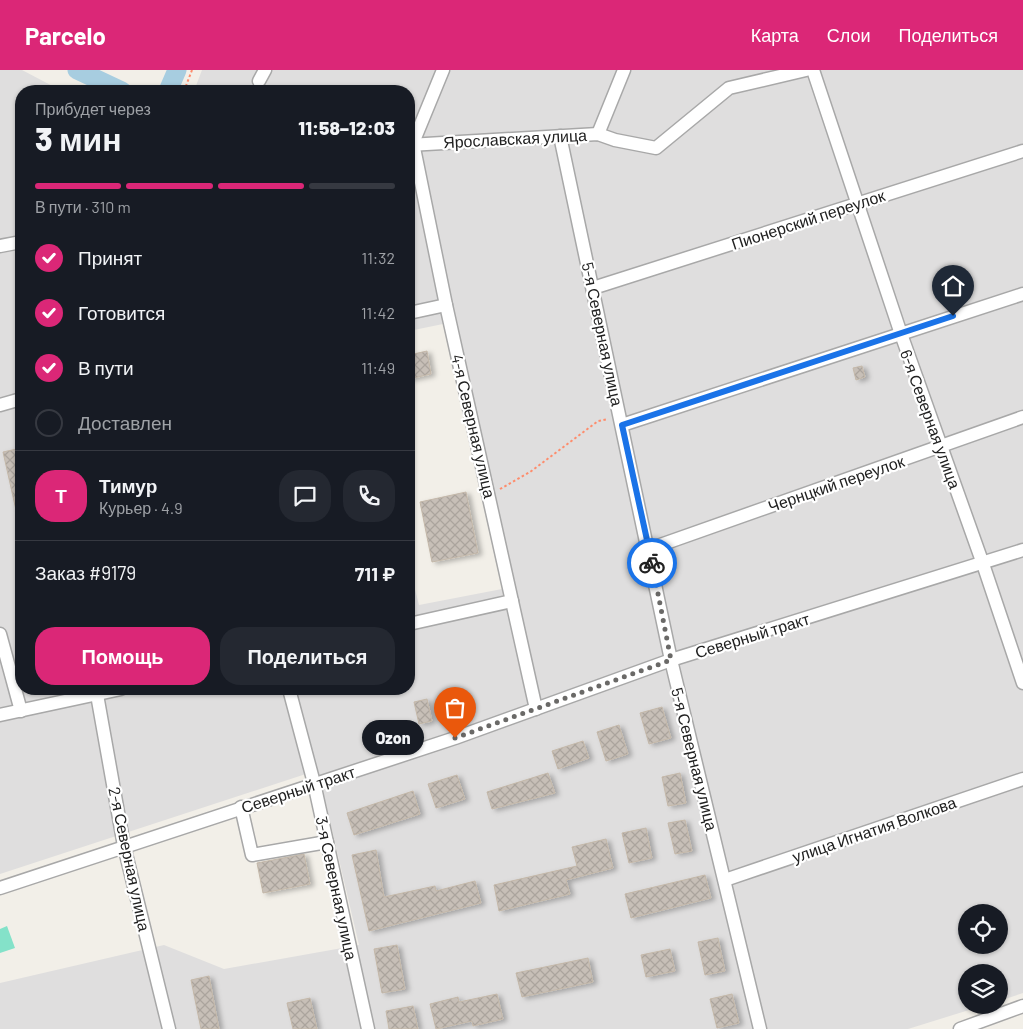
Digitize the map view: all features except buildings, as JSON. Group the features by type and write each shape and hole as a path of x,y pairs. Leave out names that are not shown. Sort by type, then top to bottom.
{"street":[{"path":"415,135 444,70"},
{"path":"598,134 624,70"},
{"name":"Ярославская улица","path":"415,144 598,134 614,140 656,148 729,88 806,70"},
{"name":"6-я Северная улица","path":"813,70 901,334 983,564 1023,683"},
{"name":"5-я Северная улица","path":"560,136 671,660 760,1029"},
{"name":"Пионерский переулок","path":"593,288 1023,151"},
{"name":"4-я Северная улица","path":"415,162 536,709"},
{"path":"0,246 15,243"},
{"path":"621,420 901,334 1023,294"},
{"path":"415,312 446,305"},
{"path":"0,405 15,401"},
{"name":"Чернцкий переулок","path":"649,549 1023,417"},
{"name":"Северный тракт","path":"0,888 455,738 671,660 1023,550"},
{"path":"415,623 512,601"},
{"path":"0,634 15,688"},
{"path":"17,695 21,710"},
{"path":"0,715 84,695"},
{"name":"2-я Северная улица","path":"97,695 124,846 168,1029"},
{"name":"3-я Северная улица","path":"291,695 314,783 368,1029"},
{"name":"улица Игнатия Волкова","path":"725,880 1023,779"},
{"path":"241,807 252,855 327,842"},
{"path":"960,1029 1023,1006"}],"path":[{"path":"186,85 192,70"},
{"path":"489,495 530,472 598,421 621,420"}],"shaded area":[{"path":"0,70 22,70 51,85 15,85 15,695 415,695 415,589 419,605 502,589 443,324 415,330 415,85 196,85 202,70 1023,70 1023,993 1008,998 1008,964 958,964 958,1013 908,1029 0,1029 0,983 164,945 224,969 359,945 318,770 0,874"}],"green space":[{"path":"7,926 15,948 0,953 0,929"}],"waterway":[{"path":"77,70 109,85"},
{"path":"171,85 177,70"}],"way so far":[{"path":"455,738 671,660 652,563"}],"place":[{"name":"Ozon","path":"455,738"}],"route":[{"path":"652,563 622,425 953,316"}]}
